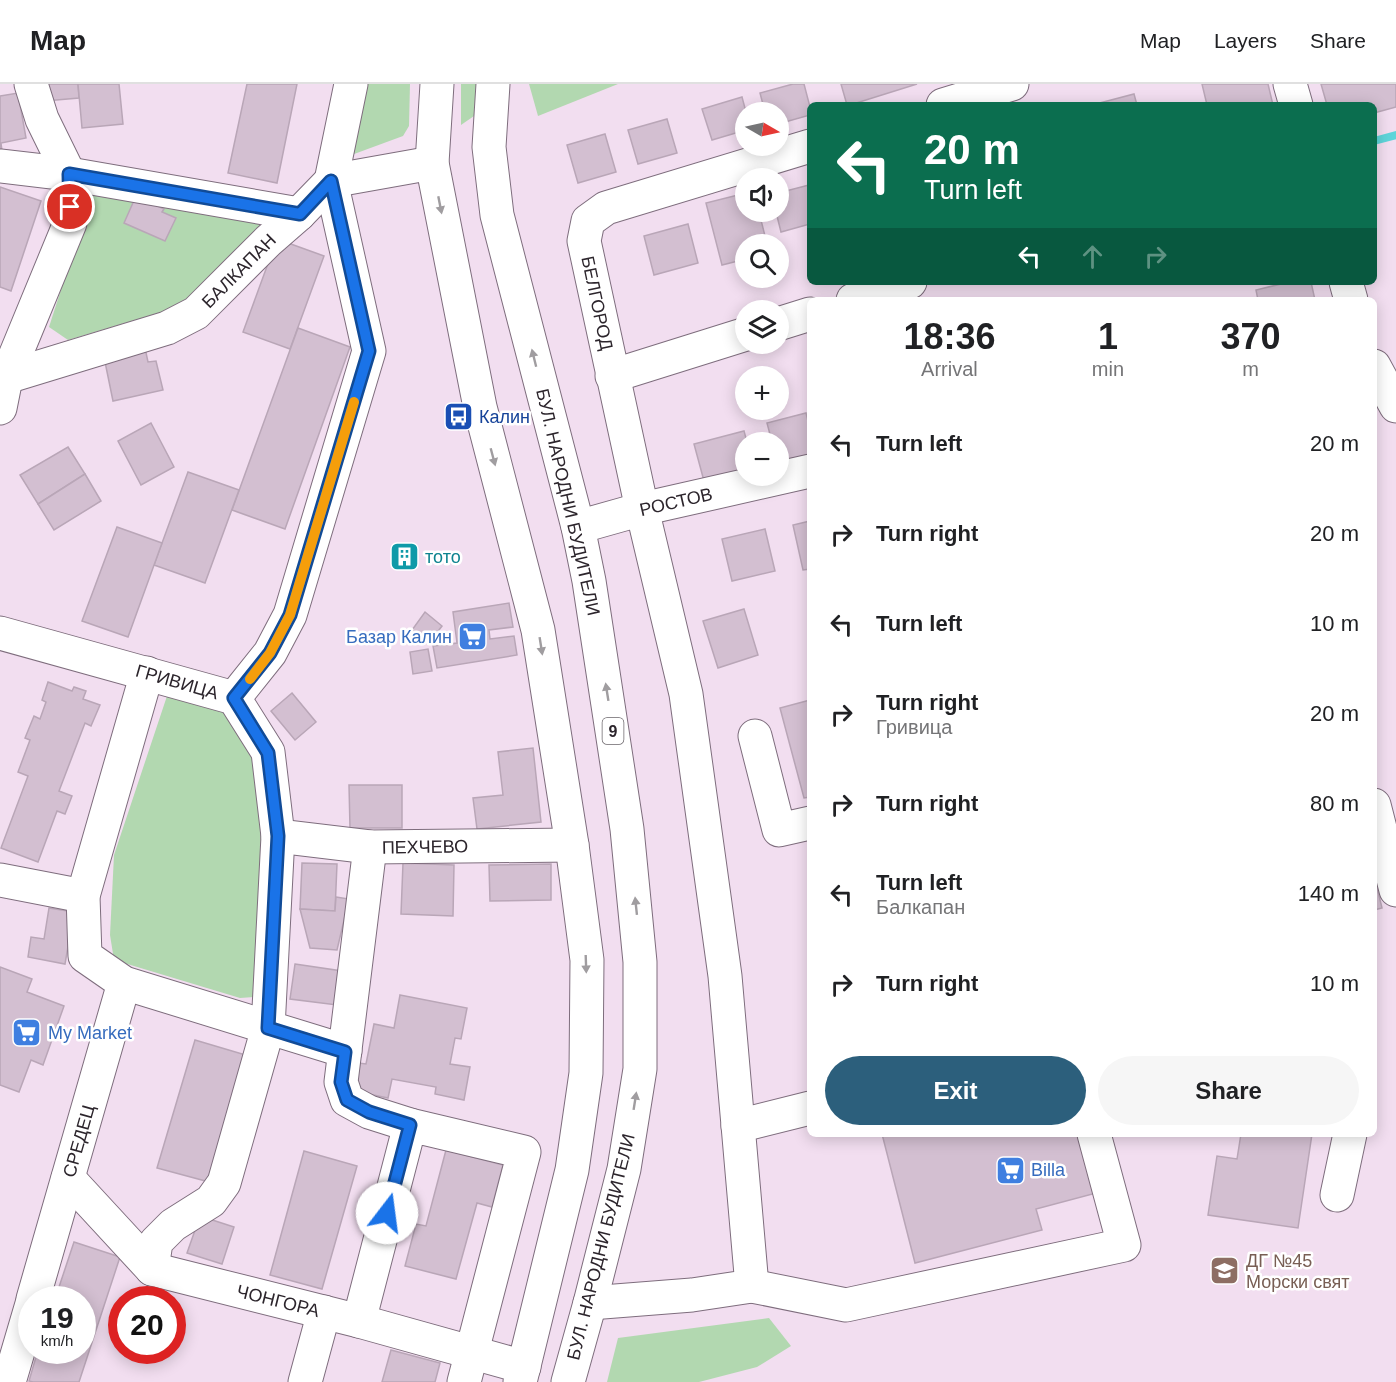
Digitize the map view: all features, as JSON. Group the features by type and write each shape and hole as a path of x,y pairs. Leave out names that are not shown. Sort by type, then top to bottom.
{"street":[{"path":"2,388 70,223 69,174 42,119 31,84"},
{"path":"234,698 270,653 290,615 369,351 331,181 351,84"},
{"path":"437,84 432,163 480,407 538,630 572,845 587,960 586,1073 572,1170 522,1375"},
{"name":"БУЛ. НАРОДНИ БУДИТЕЛИ","path":"493,84 489,147 497,215 578,526 597,625 628,840 640,962 640,1069 624,1169 568,1382"},
{"path":"953,102 1012,84"},
{"path":"1290,84 1295,102"},
{"name":"БЕЛГОРОД","path":"752,1286 725,976 686,694 642,509 584,242 588,220 606,208 807,147"},
{"path":"331,181 432,163"},
{"path":"0,166 69,174 300,214"},
{"name":"БАЛКАПАН","path":"2,388 167,328 196,313 268,241 300,214 331,181"},
{"path":"862,297 900,285"},
{"path":"789,321 807,315"},
{"path":"612,376 735,337"},
{"path":"1377,371 1396,406"},
{"name":"РОСТОВ","path":"578,526 807,472"},
{"name":"ГРИВИЦА","path":"0,633 234,698 268,753 278,836 268,1028 224,1183 211,1201 173,1225 156,1242 152,1269"},
{"path":"147,673 83,896 86,956 124,983 345,1052"},
{"path":"755,736 779,830 807,824"},
{"path":"1377,817 1396,891"},
{"name":"ПЕХЧЕВО","path":"278,836 370,847 572,845"},
{"path":"370,847 341,1082 347,1100 369,1112 410,1125 524,1152 468,1367"},
{"path":"0,880 83,896"},
{"name":"СРЕДЕЦ","path":"37,1286 124,983"},
{"path":"738,1126 807,1109"},
{"path":"359,1321 410,1125"},
{"path":"590,1303 752,1286 846,1305 1124,1245 1095,1137"},
{"path":"1337,1195 1349,1137"},
{"path":"68,1178 152,1269"},
{"name":"ЧОНГОРА","path":"152,1269 359,1321 468,1367 522,1375"},
{"path":"305,1382 324,1312"},
{"path":"8,1365 18,1340"}],"green space":[{"path":"360,84 410,84 409,126 403,136 346,157"},
{"path":"461,84 476,84 474,116 461,125"},
{"path":"529,84 618,84 538,116"},
{"path":"92,193 263,223 197,293 162,312 68,340 49,327"},
{"path":"168,693 230,709 256,755 265,791 254,997 240,998 114,960 110,935 114,855"},
{"path":"769,1318 791,1346 757,1367 699,1382 607,1382 618,1338"}],"building":[{"path":"41,84 78,84 79,98 45,101"},
{"path":"78,84 119,84 123,124 82,128"},
{"path":"247,84 297,84 277,183 228,173"},
{"path":"793,84 804,84 809,102 807,116 789,121 789,102 762,102 760,93"},
{"path":"841,84 917,84 860,102 846,102"},
{"path":"1202,84 1268,84 1272,102 1206,102"},
{"path":"1321,84 1396,84 1396,107 1377,112 1377,102 1326,102"},
{"path":"18,93 26,138 1,143 2,151 0,152 0,96"},
{"path":"1134,94 1136,102 1103,102"},
{"path":"742,97 743,102 735,102 735,133 712,140 702,109"},
{"path":"667,119 677,153 638,164 628,130"},
{"path":"605,134 616,172 578,183 567,145"},
{"path":"807,186 807,225 781,232 778,222 789,222 789,190"},
{"path":"0,187 41,201 11,291 0,287"},
{"path":"136,196 164,209 162,212 176,218 165,241 124,223"},
{"path":"735,196 735,222 762,222 764,234 735,234 735,262 722,265 706,203"},
{"path":"688,224 698,263 654,275 644,236"},
{"path":"277,239 324,256 290,349 243,332"},
{"path":"1277,285 1312,285 1314,297 1257,297 1256,290"},
{"path":"298,328 350,347 285,529 232,510"},
{"path":"145,348 148,362 156,361 163,390 113,401 104,357"},
{"path":"806,413 807,456 789,460 789,432 769,432 767,423 789,420 789,417"},
{"path":"151,423 174,467 141,485 118,441"},
{"path":"735,433 735,473 704,481 694,444"},
{"path":"68,447 85,474 38,504 20,475"},
{"path":"188,472 239,490 205,583 154,565"},
{"path":"85,474 101,501 54,530 38,504"},
{"path":"807,522 807,569 803,570 793,525"},
{"path":"117,527 162,543 128,637 82,621"},
{"path":"765,529 775,571 732,581 722,539"},
{"name":"тото","path":"397,546 414,549 410,569 393,565"},
{"name":"Базар Калин","path":"509,603 513,627 489,630 490,639 514,636 517,655 437,668 433,646 457,643 453,612"},
{"path":"744,609 758,655 718,668 703,621"},
{"path":"425,612 442,626 429,643 412,630"},
{"path":"428,649 432,671 413,674 410,652"},
{"path":"48,682 72,691 74,687 86,691 83,699 100,705 91,726 85,723 59,791 72,796 65,814 57,811 38,862 1,848 28,776 18,772 30,740 25,738 34,716 40,719 46,702 42,700"},
{"path":"292,693 316,722 295,740 271,711"},
{"path":"807,701 807,798 804,798 780,708"},
{"path":"533,748 541,822 477,829 473,798 503,795 498,752"},
{"path":"349,785 402,785 402,828 350,828"},
{"path":"302,863 337,864 335,911 300,909"},
{"path":"403,863 454,865 453,916 401,914"},
{"path":"551,864 551,900 490,901 489,865"},
{"path":"1377,887 1382,908 1377,909"},
{"path":"336,897 349,899 337,950 310,948 300,909 335,911"},
{"path":"49,908 74,912 65,964 28,957 31,937 44,939"},
{"path":"295,964 342,971 337,1005 290,999"},
{"name":"My Market","path":"0,967 32,979 27,992 64,1006 43,1065 31,1060 19,1092 0,1085"},
{"path":"400,995 467,1008 461,1039 455,1038 450,1064 470,1067 464,1100 435,1094 436,1087 392,1079 388,1098 354,1091 359,1063 366,1064 374,1024 394,1028"},
{"path":"195,1040 249,1056 213,1183 157,1168"},
{"path":"883,1137 1087,1137 1100,1192 1036,1209 1042,1230 915,1263"},
{"path":"1241,1137 1312,1137 1298,1228 1208,1215 1217,1156 1237,1159"},
{"path":"446,1150 503,1165 492,1207 477,1203 456,1279 405,1266 416,1224 426,1226"},
{"path":"304,1151 357,1166 322,1289 270,1275"},
{"path":"200,1216 234,1227 222,1264 187,1253"},
{"path":"74,1242 120,1257 110,1286 108,1286 108,1294 96,1330 96,1286 59,1286"},
{"path":"391,1350 440,1363 435,1382 382,1382"},
{"path":"34,1364 85,1364 79,1382 29,1381"}],"waterway":[{"path":"1377,140 1396,135"}],"slow traffic":[{"path":"250,679 270,653 290,615 354,402"}],"place":[{"name":"Калин","path":"458,417"},
{"name":"тото","path":"404,557"},
{"name":"Базар Калин","path":"473,637"},
{"name":"My Market","path":"27,1033"},
{"name":"Billa","path":"1010,1170"},
{"name":"ДГ №45 Морски свят","path":"1225,1271"}],"route":[{"path":"70,207 69,174 300,214 331,181 369,351 290,615 270,653 234,698 268,753 278,836 268,1028 345,1052 341,1082 347,1100 369,1112 410,1125 387,1213"}]}
